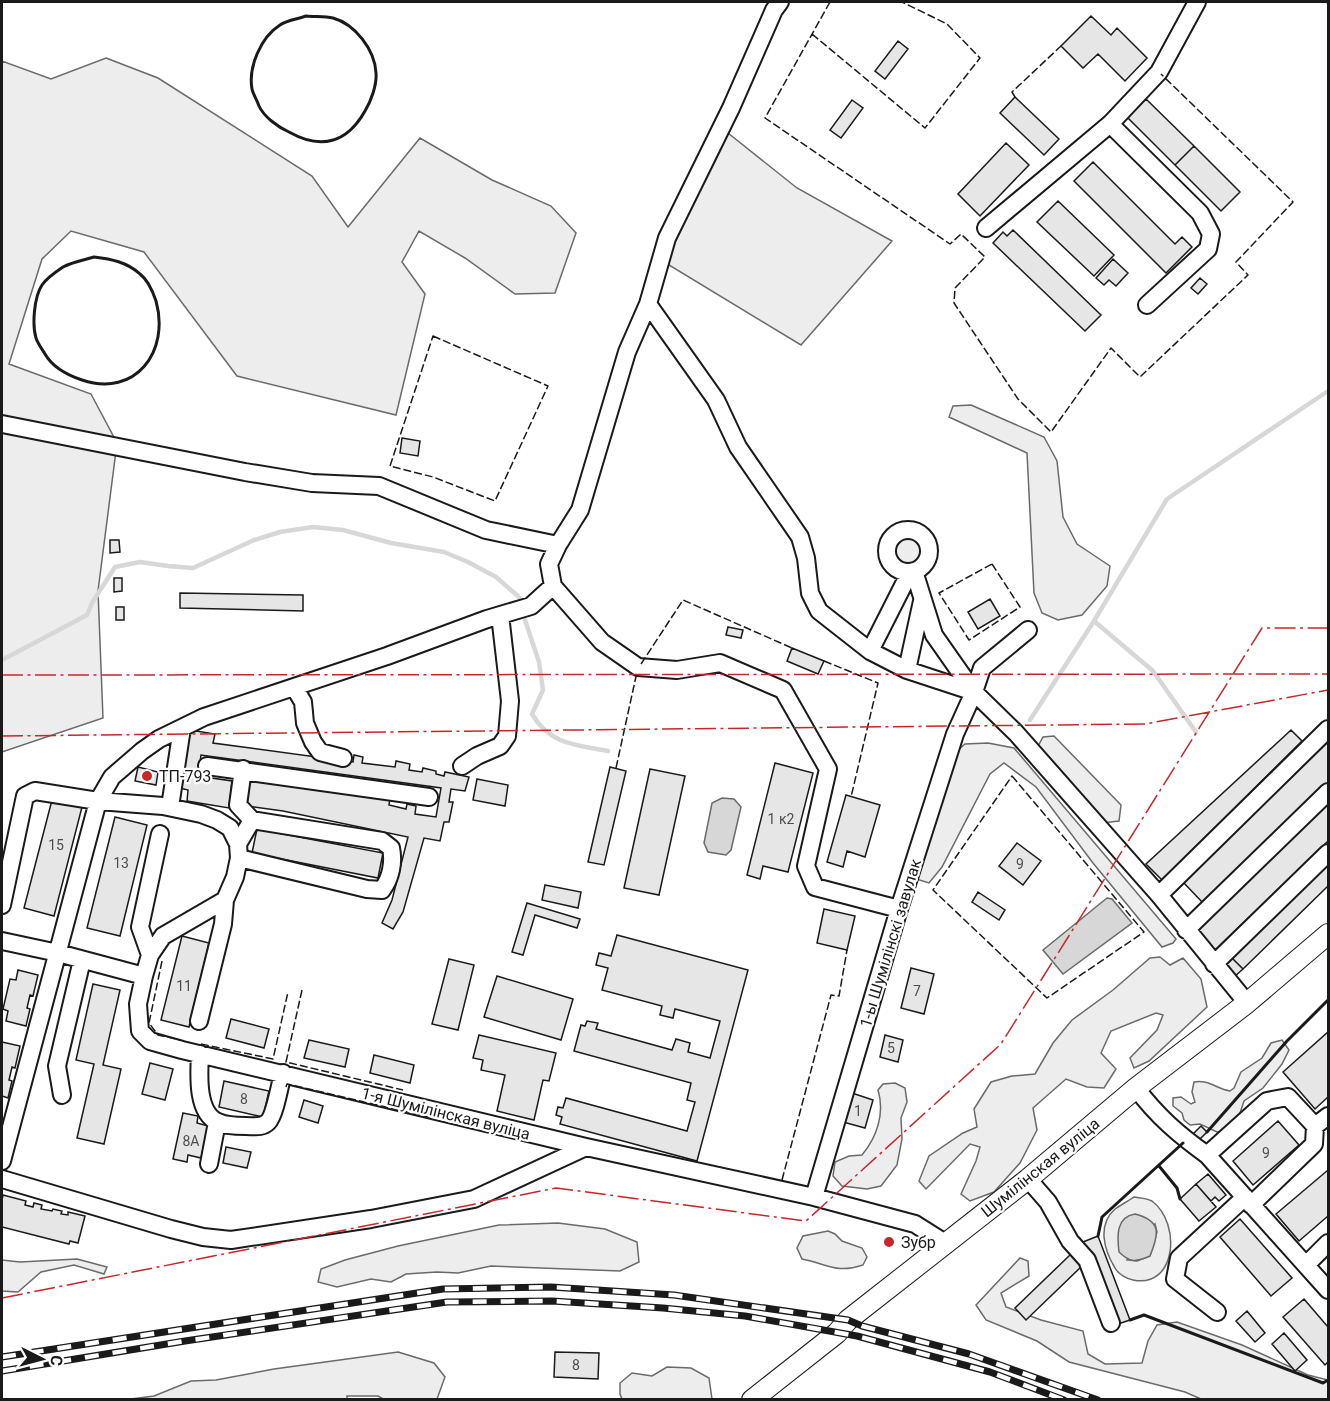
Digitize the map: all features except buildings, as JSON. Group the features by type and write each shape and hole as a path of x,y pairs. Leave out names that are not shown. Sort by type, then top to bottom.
{"main road":[{"name":"Шумілінская вуліца","path":"752,1400 945,1243 1028,1179 1137,1088 1247,1003 1329,934"}],"street":[{"path":"780,2 774,10 731,108 667,238 648,304 627,352 580,510 549,564 553,586 602,642 638,667 677,670 720,663 783,690 828,769 806,866 815,887 899,909"},
{"path":"986,228 1110,124 1159,72 1197,2"},
{"path":"1110,124 1200,213 1211,234 1208,249 1147,305"},
{"path":"648,304 716,400 738,447 800,537 806,558 810,593 819,611 870,651 907,670 974,692"},
{"path":"2,424 312,483 380,486 486,530 558,545"},
{"path":"870,651 912,572 934,635 974,692 1016,733 1159,896 1247,1003"},
{"path":"2,1161 98,801 112,777 159,739 204,717 531,606 553,586"},
{"path":"907,670 922,599"},
{"path":"462,766 477,756 500,746 507,736 510,700 500,615"},
{"name":"1-ы Шумілінскі завулак","path":"814,1197 899,909 955,734 982,668 1028,630"},
{"path":"294,687 303,702 305,723 313,742 320,752 343,758"},
{"path":"170,807 182,728"},
{"path":"1159,896 1329,729"},
{"path":"207,766 243,769 429,797"},
{"path":"238,851 367,889 382,890 387,884 393,859 391,848 382,842 252,820 238,805 243,769"},
{"path":"2,905 25,796 35,791 98,801 170,807 218,820 230,828 238,851"},
{"path":"1186,930 1329,792"},
{"path":"199,1021 223,924 225,900 236,877 238,851 252,820"},
{"path":"150,955 140,927 160,834"},
{"path":"1214,964 1329,853"},
{"path":"150,955 163,936 225,900"},
{"path":"2,940 144,976"},
{"name":"1-я Шумілінская вуліца","path":"150,955 138,1004 140,1031 150,1041 586,1147 814,1197 915,1224 945,1243"},
{"path":"62,1095 57,1066 82,960"},
{"path":"200,1054 199,1080 202,1098 207,1110 217,1122 237,1126 263,1126 270,1121 283,1073"},
{"path":"1137,1088 1154,1111 1186,1140 1207,1155 1329,1290"},
{"path":"1207,1155 1267,1101 1288,1097 1322,1121 1314,1144 1179,1258 1176,1279 1218,1312"},
{"path":"209,1164 217,1122"},
{"path":"2,1179 171,1229 203,1237 231,1240 371,1219 474,1199 586,1147"},
{"path":"1028,1179 1048,1202 1070,1240 1087,1260 1111,1323"},
{"path":"1306,1265 1329,1244"}],"shaded area":[{"path":"106,58 158,78 312,176 348,227 420,138 492,180 551,206 576,233 555,293 515,294 465,258 419,231 402,262 425,294 396,415 237,376 144,252 71,231 42,259 9,364 91,394 117,443 98,591 103,718 2,752 2,61 51,79"},
{"path":"728,133 797,188 892,241 801,345 664,262"},
{"path":"971,405 1044,437 1057,461 1063,517 1077,544 1110,566 1107,586 1082,615 1058,620 1042,613 1034,593 1027,453 949,417 953,406"},
{"path":"908,536 919,540 923,551 919,562 908,566 897,562 893,551 897,540"},
{"path":"1054,736 1121,805 1119,821 1102,823 1037,748 1043,737"},
{"path":"988,743 1014,748 1176,939 1173,943 1162,947 1093,863 1036,787 1004,763 990,774 942,867 929,883 913,878 951,756 965,744"},
{"path":"722,798 734,799 741,807 731,850 726,855 708,852 704,843 712,803"},
{"path":"1107,898 1112,899 1132,923 1063,974 1043,950"},
{"path":"1160,957 1170,965 1183,958 1201,979 1207,1007 1149,1061 1134,1068 1130,1058 1157,1030 1163,1015 1156,1013 1111,1031 1101,1053 1116,1069 1104,1088 1087,1087 1066,1079 1033,1108 1037,1130 1020,1163 994,1192 970,1201 961,1194 980,1147 970,1144 926,1189 919,1181 929,1156 963,1133 977,1127 974,1109 991,1082 1012,1076 1035,1074 1053,1043 1072,1020 1113,990 1150,958"},
{"path":"1282,1040 1289,1050 1282,1064 1263,1088 1244,1101 1238,1119 1225,1131 1217,1132 1200,1124 1190,1125 1184,1120 1182,1113 1173,1106 1173,1098 1181,1097 1191,1104 1195,1102 1192,1092 1194,1082 1208,1083 1230,1091 1234,1088 1241,1072 1262,1058 1271,1043"},
{"path":"895,1083 905,1088 907,1102 901,1118 902,1139 897,1165 881,1186 867,1189 842,1186 833,1176 835,1162 849,1156 862,1155 876,1133 881,1107 878,1090 883,1084"},
{"path":"1134,1197 1152,1201 1162,1211 1171,1238 1166,1265 1158,1275 1147,1280 1133,1280 1120,1274 1105,1246 1104,1230 1109,1215","holes":["1155,1224 1157,1232 1150,1256 1137,1261 1127,1260"]},
{"path":"1135,1214 1150,1220 1156,1229 1156,1235 1150,1256 1133,1260 1119,1252 1118,1234 1124,1219"},
{"path":"558,1223 605,1229 637,1242 639,1262 620,1271 491,1266 458,1273 406,1274 391,1282 371,1279 337,1287 318,1282 321,1269 398,1246 499,1225"},
{"path":"828,1231 842,1241 862,1248 867,1257 863,1265 846,1269 802,1259 797,1248 803,1236"},
{"path":"1020,1258 1028,1261 1029,1276 1001,1293 1006,1307 1041,1320 1083,1331 1088,1354 1105,1364 1142,1363 1148,1341 1157,1325 1177,1322 1242,1345 1308,1375 1328,1380 1328,1399 1201,1399 1185,1392 1069,1362 1037,1341 986,1320 976,1305"},
{"path":"77,1259 107,1267 104,1274 74,1265 41,1272 18,1292 2,1291 2,1260 20,1262"},
{"path":"398,1352 434,1363 445,1377 437,1399 385,1400 378,1396 347,1396 347,1400 131,1399 154,1396 191,1381 216,1380 274,1369"},
{"path":"667,1367 691,1368 709,1378 712,1399 622,1399 620,1383 632,1373 652,1376"}],"waterway":[{"path":"1030,720 1094,621 1167,499 1328,391"},
{"path":"2,660 87,615 115,567 140,562 193,568 254,540 280,532 313,527 343,530 391,543 444,552 496,577 519,597"},
{"path":"525,620 539,662 543,690 532,714 539,724 556,738 575,745 608,751"},
{"path":"1094,621 1153,671 1196,732"}],"railway":[{"path":"2,1357 443,1289 551,1287 674,1295 848,1320 862,1326 969,1354 1098,1400"},
{"path":"2,1371 447,1302 552,1301 745,1316 857,1336 990,1372 1064,1400"}],"fence":[{"path":"830,2 765,118 950,244 961,234 985,257 955,288 954,303 1018,399 1051,432 1111,348 1140,377 1248,275 1236,262 1293,202 1161,74"},
{"path":"812,34 925,128 980,58 947,24 902,2"},
{"path":"1015,97 1012,92 1061,46"},
{"path":"433,336 548,386 495,501 433,477 390,466 433,336"},
{"path":"992,564 1020,607 969,640 939,593 992,564"},
{"path":"641,664 683,600 792,648"},
{"path":"824,661 878,683 851,797"},
{"path":"616,768 637,672"},
{"path":"1012,776 1144,932 1047,998 933,890 1012,776"},
{"path":"782,1180 831,995 839,996 847,950"},
{"path":"162,961 149,1023 158,1035 181,1040"},
{"path":"302,990 286,1062 403,1090"},
{"path":"201,1044 273,1059 288,992"},
{"path":"286,1087 287,1084 433,1118"}],"wall":[{"path":"306,16 333,18 349,26 368,47 375,64 375,88 358,122 341,136 322,142 301,138 268,118 261,110 252,89 254,62 267,37 283,23 306,16"},
{"path":"94,257 119,262 135,270 148,283 156,301 159,319 158,337 153,353 133,376 118,382 101,384 71,376 48,359 36,338 34,319 36,304 39,290 44,283 63,267 94,257"},
{"path":"1207,1132 1287,1041 1328,1000"},
{"path":"1098,1236 1102,1217 1183,1143"},
{"path":"1159,1166 1177,1188 1180,1199"},
{"path":"1130,1320 1144,1315 1323,1383 1328,1380"}],"power":[{"path":"2,1298 556,1188 806,1221 1001,1044 1262,628 1328,628"},
{"path":"2,675 1328,674"},
{"path":"2,736 1145,724 1328,690"}],"place":[{"name":"ТП-793","path":"147,776"},
{"name":"Зубр","path":"889,1242"}]}
